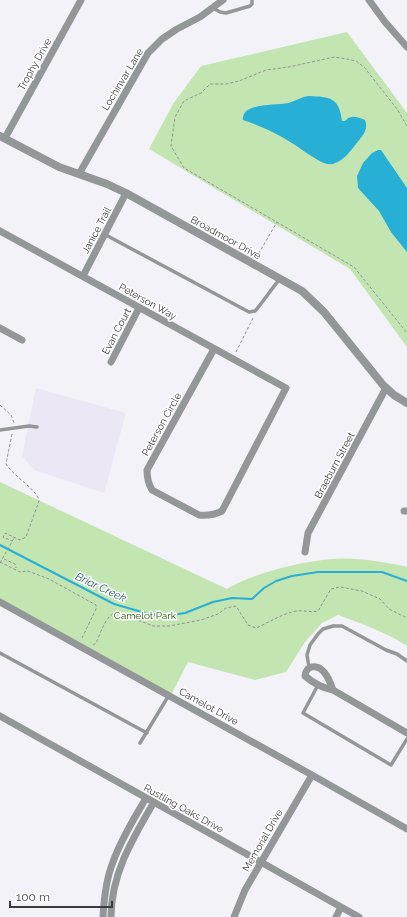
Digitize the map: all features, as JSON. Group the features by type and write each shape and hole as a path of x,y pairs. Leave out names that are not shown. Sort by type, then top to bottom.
{"street":[{"name":"Trophy Drive","path":"2,137 81,0"},
{"name":"Lochinvar Lane","path":"79,174 141,62 148,53 167,36 200,17 223,0"},
{"path":"369,0 385,22 407,47"},
{"name":"Broadmoor Drive","path":"2,137 46,160 126,193 302,291 316,304 386,388 407,403"},
{"name":"Janice Trail","path":"83,276 126,193"},
{"name":"Peterson Way","path":"0,231 286,388"},
{"name":"Evan Court","path":"111,362 139,308"},
{"path":"0,328 22,340"},
{"name":"Peterson Circle","path":"214,349 147,470 148,482 152,490 199,515 214,515 222,510 286,388"},
{"name":"Braeburn Street","path":"305,552 308,533 386,388"},
{"name":"Camelot Drive","path":"0,602 407,829"},
{"path":"333,690 323,670 314,666 309,667 305,676 309,680 325,688 333,690 407,733"},
{"name":"Rustling Oaks Drive","path":"0,716 358,917"},
{"name":"Memorial Drive","path":"234,917 245,890 312,775"},
{"path":"146,798 120,844 112,862 107,882 103,914 111,915 112,899 120,867 137,831 154,802"},
{"path":"336,917 341,907"}],"lane":[{"path":"213,8 220,12 226,13 250,6 252,4 252,0"},
{"path":"104,234 249,312 255,311 281,278"},
{"path":"0,430 29,426 37,427"},
{"path":"309,667 307,655 310,645 318,634 332,626 342,626 386,650 397,654 407,661"},
{"path":"0,653 147,733"},
{"path":"318,685 303,713 391,766 407,739"},
{"path":"140,743 169,695"}],"path":[{"path":"407,126 397,109 364,67 356,61 334,57 289,67 266,70 226,84 210,84 201,93 184,101 175,117 171,146 184,168 354,267 407,333"},
{"path":"253,263 277,222"},
{"path":"233,359 252,321 255,311"},
{"path":"0,405 12,415 14,422 6,464 30,489 39,496 39,501 26,537 20,540 5,533 3,536 12,541"},
{"path":"14,537 6,555 0,562 20,572 28,571 49,578 96,605 96,609 82,638 83,641"},
{"path":"4,558 15,564 15,569"},
{"path":"90,645 96,643 109,616 113,613 118,612 153,626 169,626 201,620 218,614 226,608 236,606 248,625 256,628 292,612 300,610 312,612 318,611 331,589 340,587 362,591 380,599 389,609 407,618"}],"shaded area":[{"path":"36,388 126,413 104,493 34,470 22,456"}],"green space":[{"path":"347,32 407,113 407,347 350,269 149,149 173,104 201,66"},
{"name":"Camelot Park","path":"0,482 227,589 255,576 307,562 361,559 407,567 407,646 382,632 338,615 322,623 305,642 286,672 255,680 188,662 171,695 0,601"}],"water":[{"path":"309,96 328,98 336,103 341,113 342,121 345,121 350,117 357,117 365,120 366,127 363,136 346,156 333,164 327,164 320,161 277,134 243,120 244,114 253,108 288,103"},
{"path":"381,150 407,188 407,252 391,232 379,211 358,188 357,176 363,163 372,153"}],"waterway":[{"name":"Briar Creek","path":"0,545 114,604 149,614 166,616 185,613 213,602 232,598 252,599 264,588 276,581 292,576 318,572 382,572 407,581"}]}
